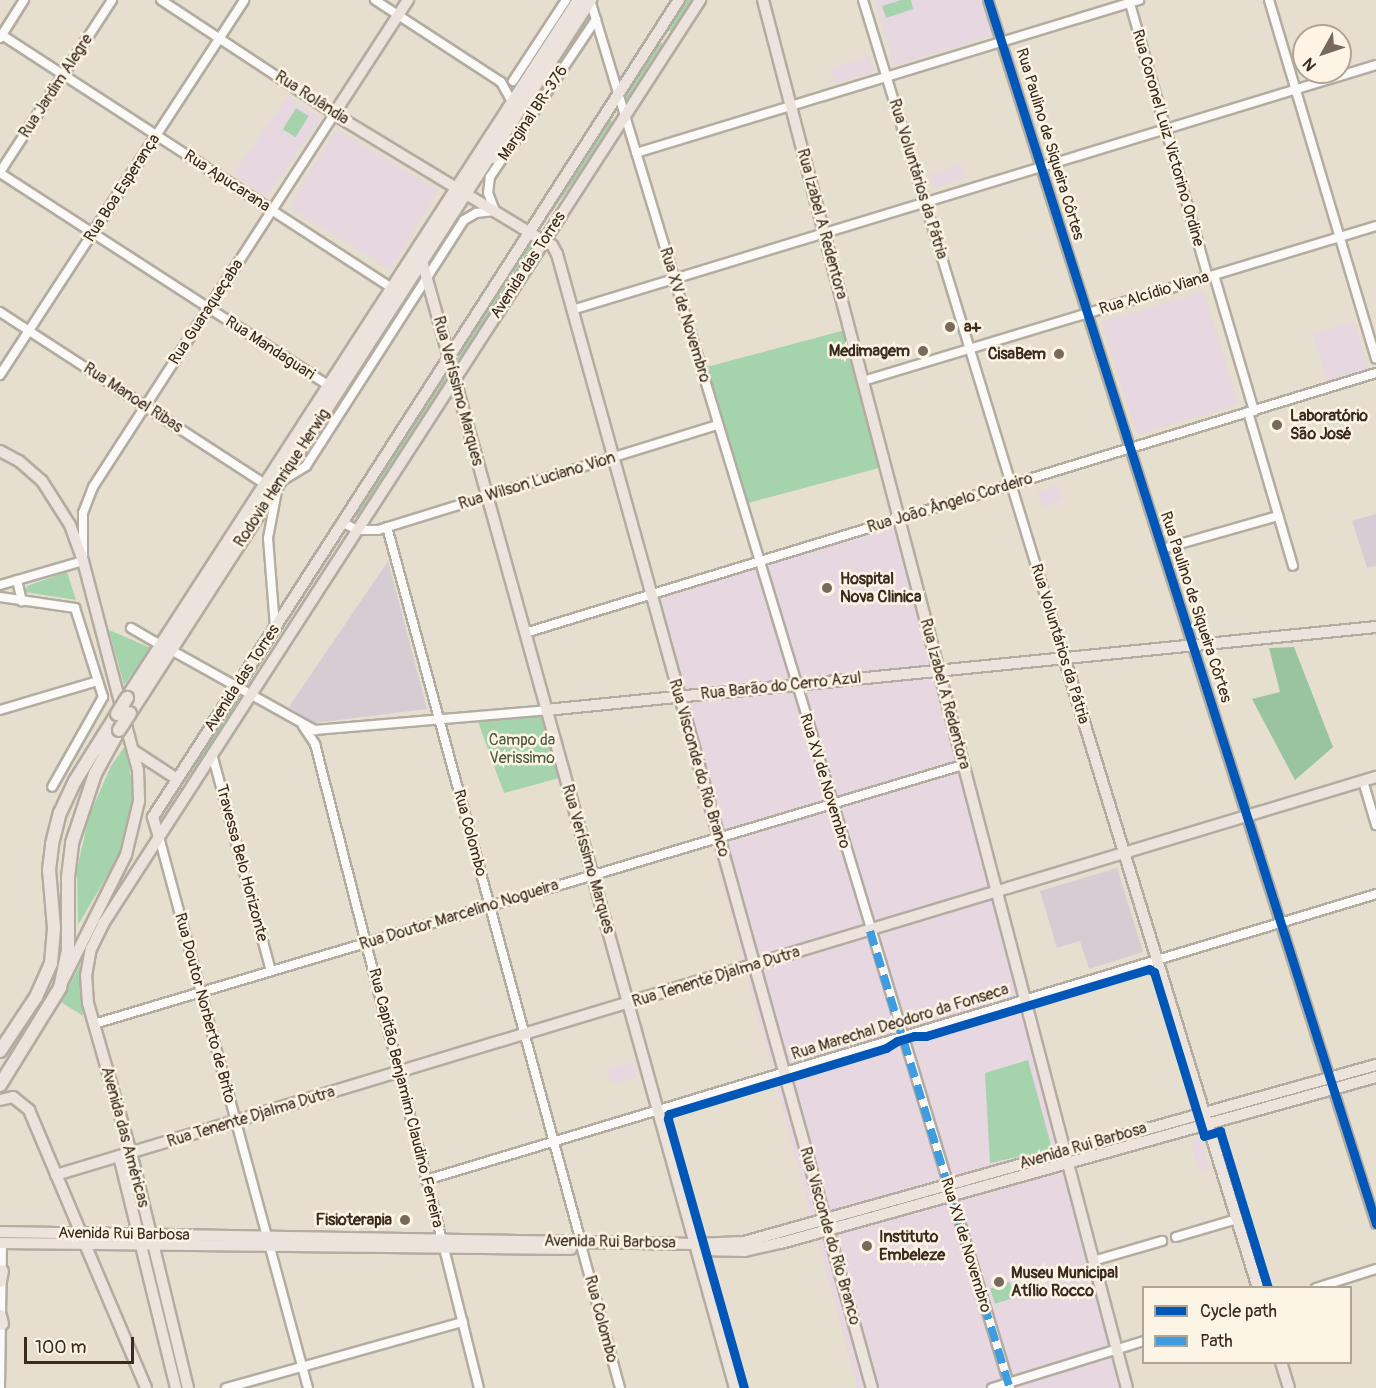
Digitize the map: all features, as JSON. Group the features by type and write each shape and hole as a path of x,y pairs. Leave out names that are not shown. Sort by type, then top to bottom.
{"highway":[{"name":"Rodovia Henrique Herwig","path":"60,988 68,949 68,877 72,843 87,793 119,730 166,647 265,484 512,102 520,81 579,0"},
{"name":"Rodovia Henrique Herwig","path":"0,1051 36,997 51,963 54,928 49,870 56,828 75,782 127,698 166,647 279,483 422,261 457,188 484,163 590,0"},
{"path":"484,163 513,141"},
{"path":"0,1085 60,988"}],"main road":[{"name":"Rua Guaraqueçaba","path":"334,114 408,0"},
{"name":"Avenida das Torres","path":"159,837 153,817 679,0"},
{"name":"Avenida das Torres","path":"103,924 700,0"},
{"name":"Rua Izabel A Redentora","path":"764,0 1066,1163 1127,1388"},
{"path":"659,31 664,40 674,40"},
{"name":"Rua Rolândia","path":"334,114 457,188"},
{"name":"Rua Visconde do Rio Branco","path":"457,188 552,245 557,254 872,1388"},
{"name":"Rua Veríssimo Marques","path":"422,261 735,1388"},
{"path":"0,451 32,472 52,493 70,525 83,561 134,752 139,801 132,838 103,924"},
{"name":"Rua Barão do Cerro Azul","path":"546,710 1376,627"},
{"name":"Rua Voluntários da Pátria","path":"1064,657 1258,1286"},
{"path":"134,752 176,782 187,793"},
{"name":"Rua Tenente Djalma Dutra","path":"56,1175 1376,777"},
{"path":"60,988 120,869"},
{"name":"Avenida das Américas","path":"103,924 91,949 86,976 88,1003 131,1153 145,1240 176,1388"},
{"name":"Avenida Rui Barbosa","path":"1,1240 83,1239 695,1247 745,1251 1208,1124 1331,1083 1376,1065"},
{"name":"Avenida Rui Barbosa","path":"695,1247 744,1242 1204,1112 1331,1083 1376,1077"},
{"path":"0,1100 14,1097 25,1105 146,1388"},
{"name":"Avenida das Américas","path":"119,1156 188,1388"},
{"path":"1282,1364 1289,1388"}],"street":[{"path":"1,36 24,0"},
{"name":"Rua Jardim Alegre","path":"0,172 112,0"},
{"name":"Rua Rolândia","path":"161,0 334,114"},
{"name":"Rua Boa Esperança","path":"0,375 244,0"},
{"path":"375,0 501,82 512,102"},
{"path":"501,82 520,81 566,0"},
{"name":"Rua XV de Novembro","path":"590,0 948,1184 992,1339 1009,1385"},
{"name":"Rua Voluntários da Pátria","path":"862,0 1064,657"},
{"name":"Rua Paulino de Siqueira Côrtes","path":"988,0 1376,1224"},
{"path":"636,153 1139,0"},
{"path":"1269,0 1376,358"},
{"name":"Rua Coronel Luiz Victorino Ordine","path":"1129,2 1164,118 1164,130 1211,276 1251,412 1293,566"},
{"name":"Marginal BR-376","path":"495,211 488,193 488,181 596,19"},
{"name":"Rua Apucarana","path":"1,36 392,288"},
{"path":"572,310 1376,65"},
{"name":"Rua Guaraqueçaba","path":"83,561 81,526 87,500 145,406 334,114"},
{"name":"Rua Mandaguari","path":"0,172 329,386"},
{"path":"275,627 268,538 279,483 306,465 464,220 476,213 495,211"},
{"name":"Rua Alcídio Viana","path":"863,381 1376,226"},
{"name":"Rua Manoel Ribas","path":"0,312 265,484"},
{"name":"Rua João Ângelo Cordeiro","path":"525,633 1376,374"},
{"name":"Rua Wilson Luciano Vion","path":"357,530 372,532 718,425"},
{"path":"1162,549 1278,516"},
{"path":"342,522 357,530"},
{"name":"Rua Colombo","path":"387,527 620,1388"},
{"path":"0,585 83,561"},
{"path":"17,580 22,600"},
{"path":"0,597 75,608 103,697 52,787"},
{"name":"Rua Barão do Cerro Azul","path":"131,627 303,726 315,730 546,710"},
{"path":"0,710 98,681"},
{"name":"Rua Capitão Benjamim Claudino Ferreira","path":"303,726 312,737 316,748 479,1388"},
{"path":"316,748 319,739 328,730"},
{"name":"Travessa Belo Horizonte","path":"212,754 271,971"},
{"name":"Rua Doutor Marcelino Nogueira","path":"94,1024 963,765"},
{"path":"1363,781 1376,825"},
{"name":"Rua Doutor Norberto de Brito","path":"159,837 308,1388"},
{"name":"Rua Marechal Deodoro da Fonseca","path":"426,1180 1376,894"},
{"path":"1176,1237 1237,1219"},
{"path":"0,1388 1,1240"},
{"path":"1093,1261 1162,1241"},
{"path":"1319,1286 1376,1269"},
{"path":"226,1388 463,1322"},
{"path":"992,1388 1009,1385 1142,1341"}],"shaded area":[{"path":"874,0 983,0 994,35 895,66"},
{"path":"869,56 874,71 836,84 831,68"},
{"path":"288,96 321,119 266,197 234,174"},
{"path":"336,129 438,190 391,269 289,208"},
{"path":"961,165 965,178 934,188 929,175"},
{"path":"1204,291 1237,401 1233,406 1137,435 1101,322"},
{"path":"1354,321 1369,370 1328,382 1313,334"},
{"path":"1058,485 1063,500 1043,507 1038,491"},
{"path":"1376,514 1376,566 1367,567 1352,521"},
{"path":"896,527 1127,1388 858,1388 645,594"},
{"path":"388,561 427,709 314,723 289,707"},
{"path":"1117,868 1143,952 1089,969 1080,941 1057,948 1040,891"},
{"path":"633,1062 637,1076 611,1084 607,1069"},
{"path":"1201,1139 1208,1168 1199,1171 1191,1141"}],"green space":[{"path":"684,0 698,0 675,34 666,28"},
{"path":"901,0 911,0 913,9 886,18 882,6"},
{"path":"658,42 667,47 628,106 624,93"},
{"path":"296,108 309,116 295,137 283,129"},
{"path":"608,119 615,124 539,229 532,223"},
{"path":"529,238 539,244 466,367 455,361"},
{"path":"845,330 882,467 743,504 706,367"},
{"path":"445,370 452,379 359,518 353,514"},
{"path":"67,572 76,600 25,592 27,586"},
{"path":"109,630 151,648 124,685"},
{"path":"1294,647 1333,747 1295,780 1252,699 1280,692 1269,648"},
{"path":"234,696 243,701 194,788 186,783"},
{"name":"Campo da Verissimo","path":"544,713 563,777 504,793 477,719"},
{"path":"125,746 133,787 133,809 127,835 116,861 78,925 77,869 89,816 111,766"},
{"path":"80,965 83,1016 61,1002"},
{"path":"1028,1060 1052,1149 990,1163 985,1073"},
{"path":"1010,1282 1015,1297 995,1304 990,1288"}],"marked path":[{"path":"870,931 1010,1388"}],"cycle path":[{"path":"988,0 1376,1224"},
{"path":"744,1388 668,1119 669,1114 886,1048 897,1041 914,1036 926,1036 1149,969 1154,972 1204,1136 1220,1131 1267,1286"}],"place":[{"name":"a+","path":"950,327"},
{"name":"Medimagem","path":"923,351"},
{"name":"CisaBem","path":"1059,354"},
{"name":"Laboratório São José","path":"1277,425"},
{"name":"Hospital Nova Clinica","path":"827,588"},
{"name":"Fisioterapia","path":"405,1220"},
{"name":"Instituto Embeleze","path":"867,1246"},
{"name":"Museu Municipal Atílio Rocco","path":"999,1282"}]}
